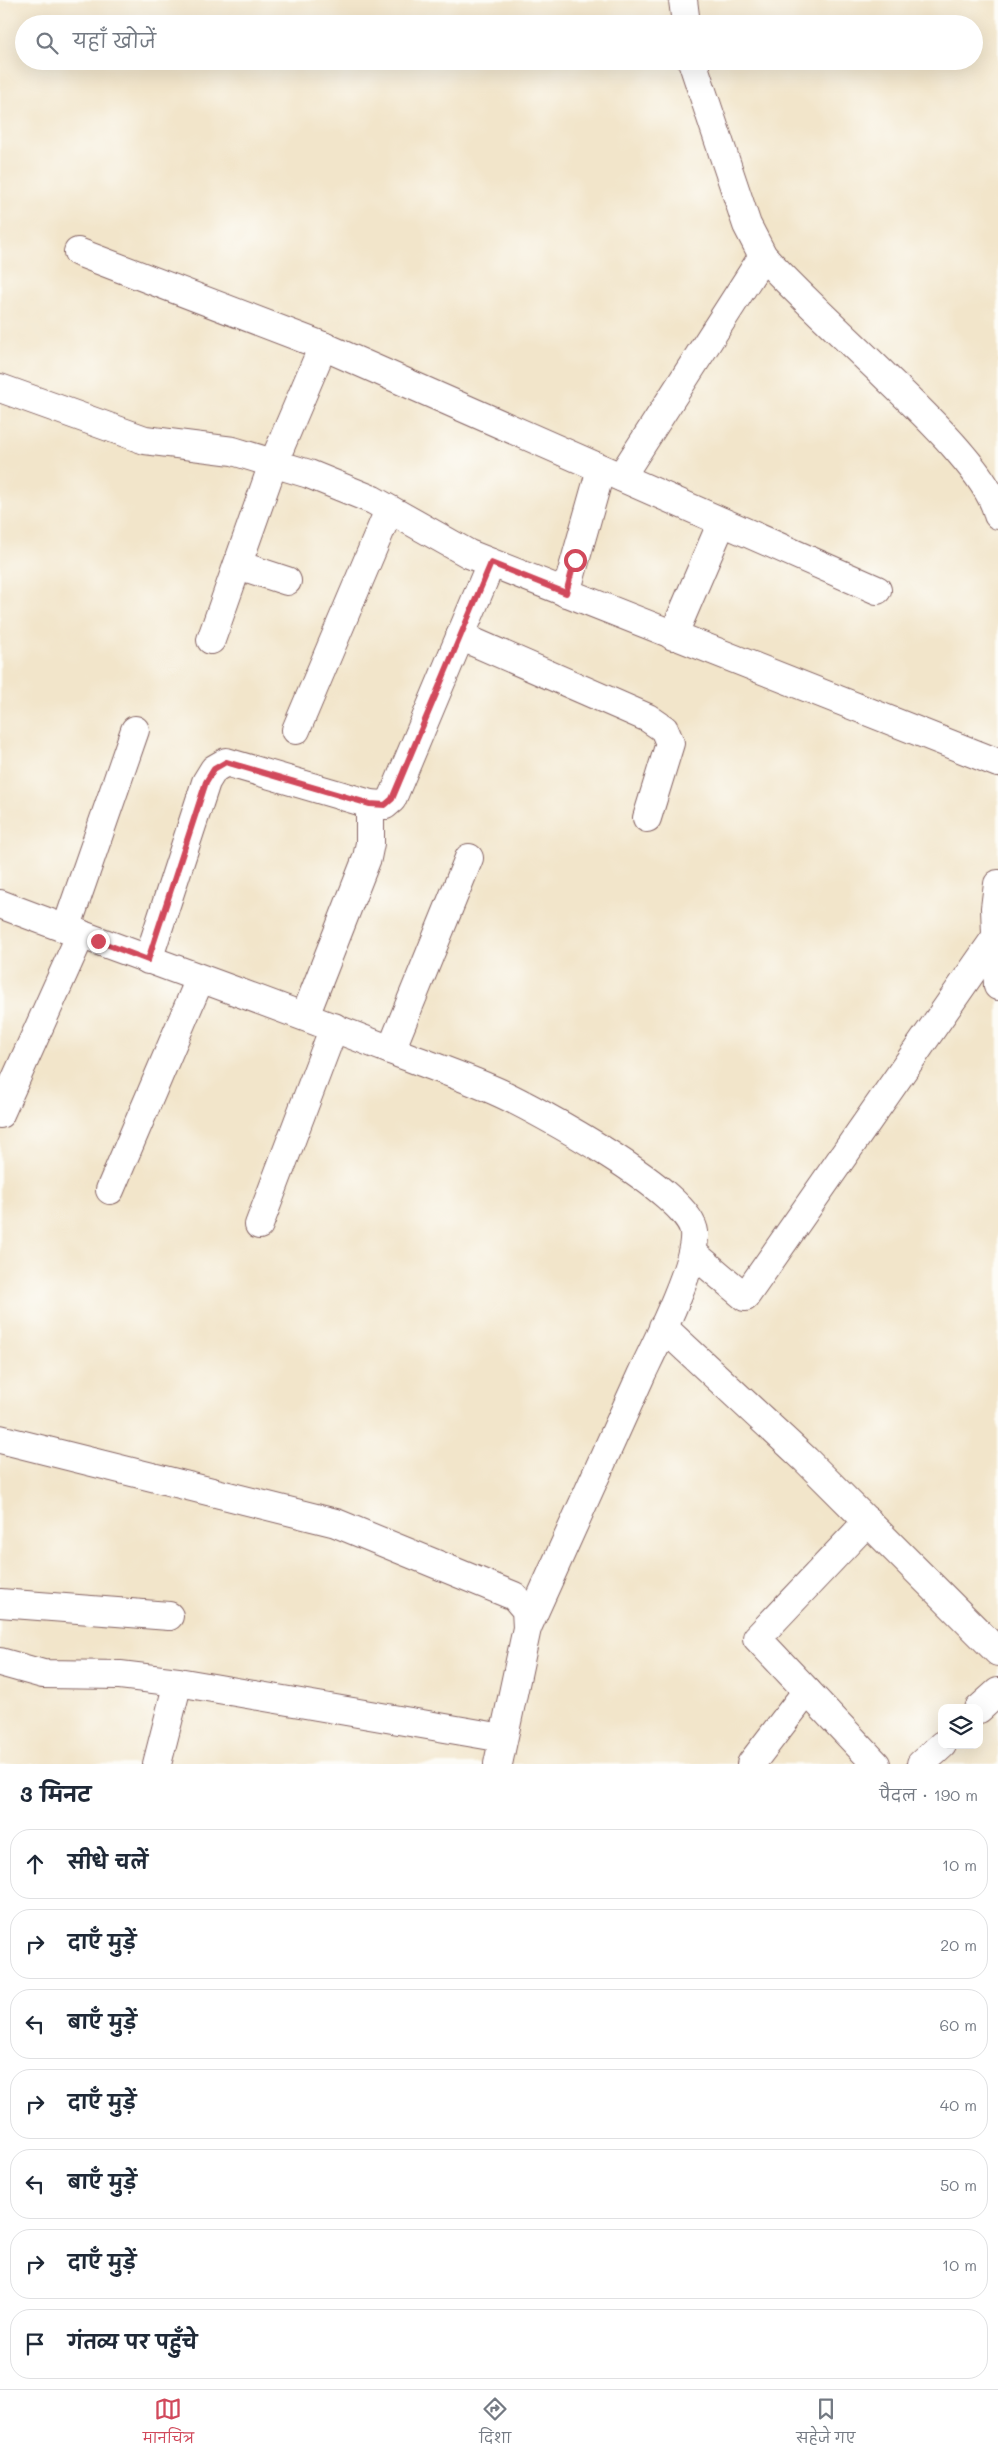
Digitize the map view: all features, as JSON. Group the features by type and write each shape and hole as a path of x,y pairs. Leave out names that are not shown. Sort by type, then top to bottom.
{"street":[{"path":"683,0 685,15"},
{"path":"695,70 747,225 763,256 928,418 976,473 996,506 998,515"},
{"path":"78,252 323,346 877,590"},
{"path":"566,593 589,507 763,256"},
{"path":"211,640 273,464 323,346"},
{"path":"0,388 145,440 233,451 309,474 373,500 468,554 998,763"},
{"path":"296,730 389,510"},
{"path":"673,636 722,522"},
{"path":"148,960 206,782 214,769 226,762 370,804 385,805 392,799 491,563"},
{"path":"238,565 287,581"},
{"path":"460,636 648,718 664,729 670,743 647,818"},
{"path":"0,1114 73,932 135,730"},
{"path":"306,1016 367,858 370,843 370,804"},
{"path":"391,1050 469,858"},
{"path":"998,884 995,908 998,986"},
{"path":"0,904 148,960 306,1016 501,1093 652,1181 683,1209 694,1228 693,1253 663,1327 527,1628 498,1764"},
{"path":"693,1253 745,1298 996,937"},
{"path":"110,1190 200,979"},
{"path":"259,1225 334,1027"},
{"path":"663,1327 868,1521 998,1652"},
{"path":"0,1439 336,1523 514,1596 526,1610 527,1628"},
{"path":"868,1521 758,1638 876,1764"},
{"path":"0,1603 169,1616"},
{"path":"0,1662 43,1674 120,1675 178,1682 504,1738"},
{"path":"157,1764 178,1682"},
{"path":"751,1764 807,1691"},
{"path":"983,1705 998,1692"},
{"path":"921,1764 938,1749"}],"route":[{"path":"98,941 148,960 206,782 214,769 226,762 370,804 385,805 392,799 491,563 566,593 575,560"}]}
